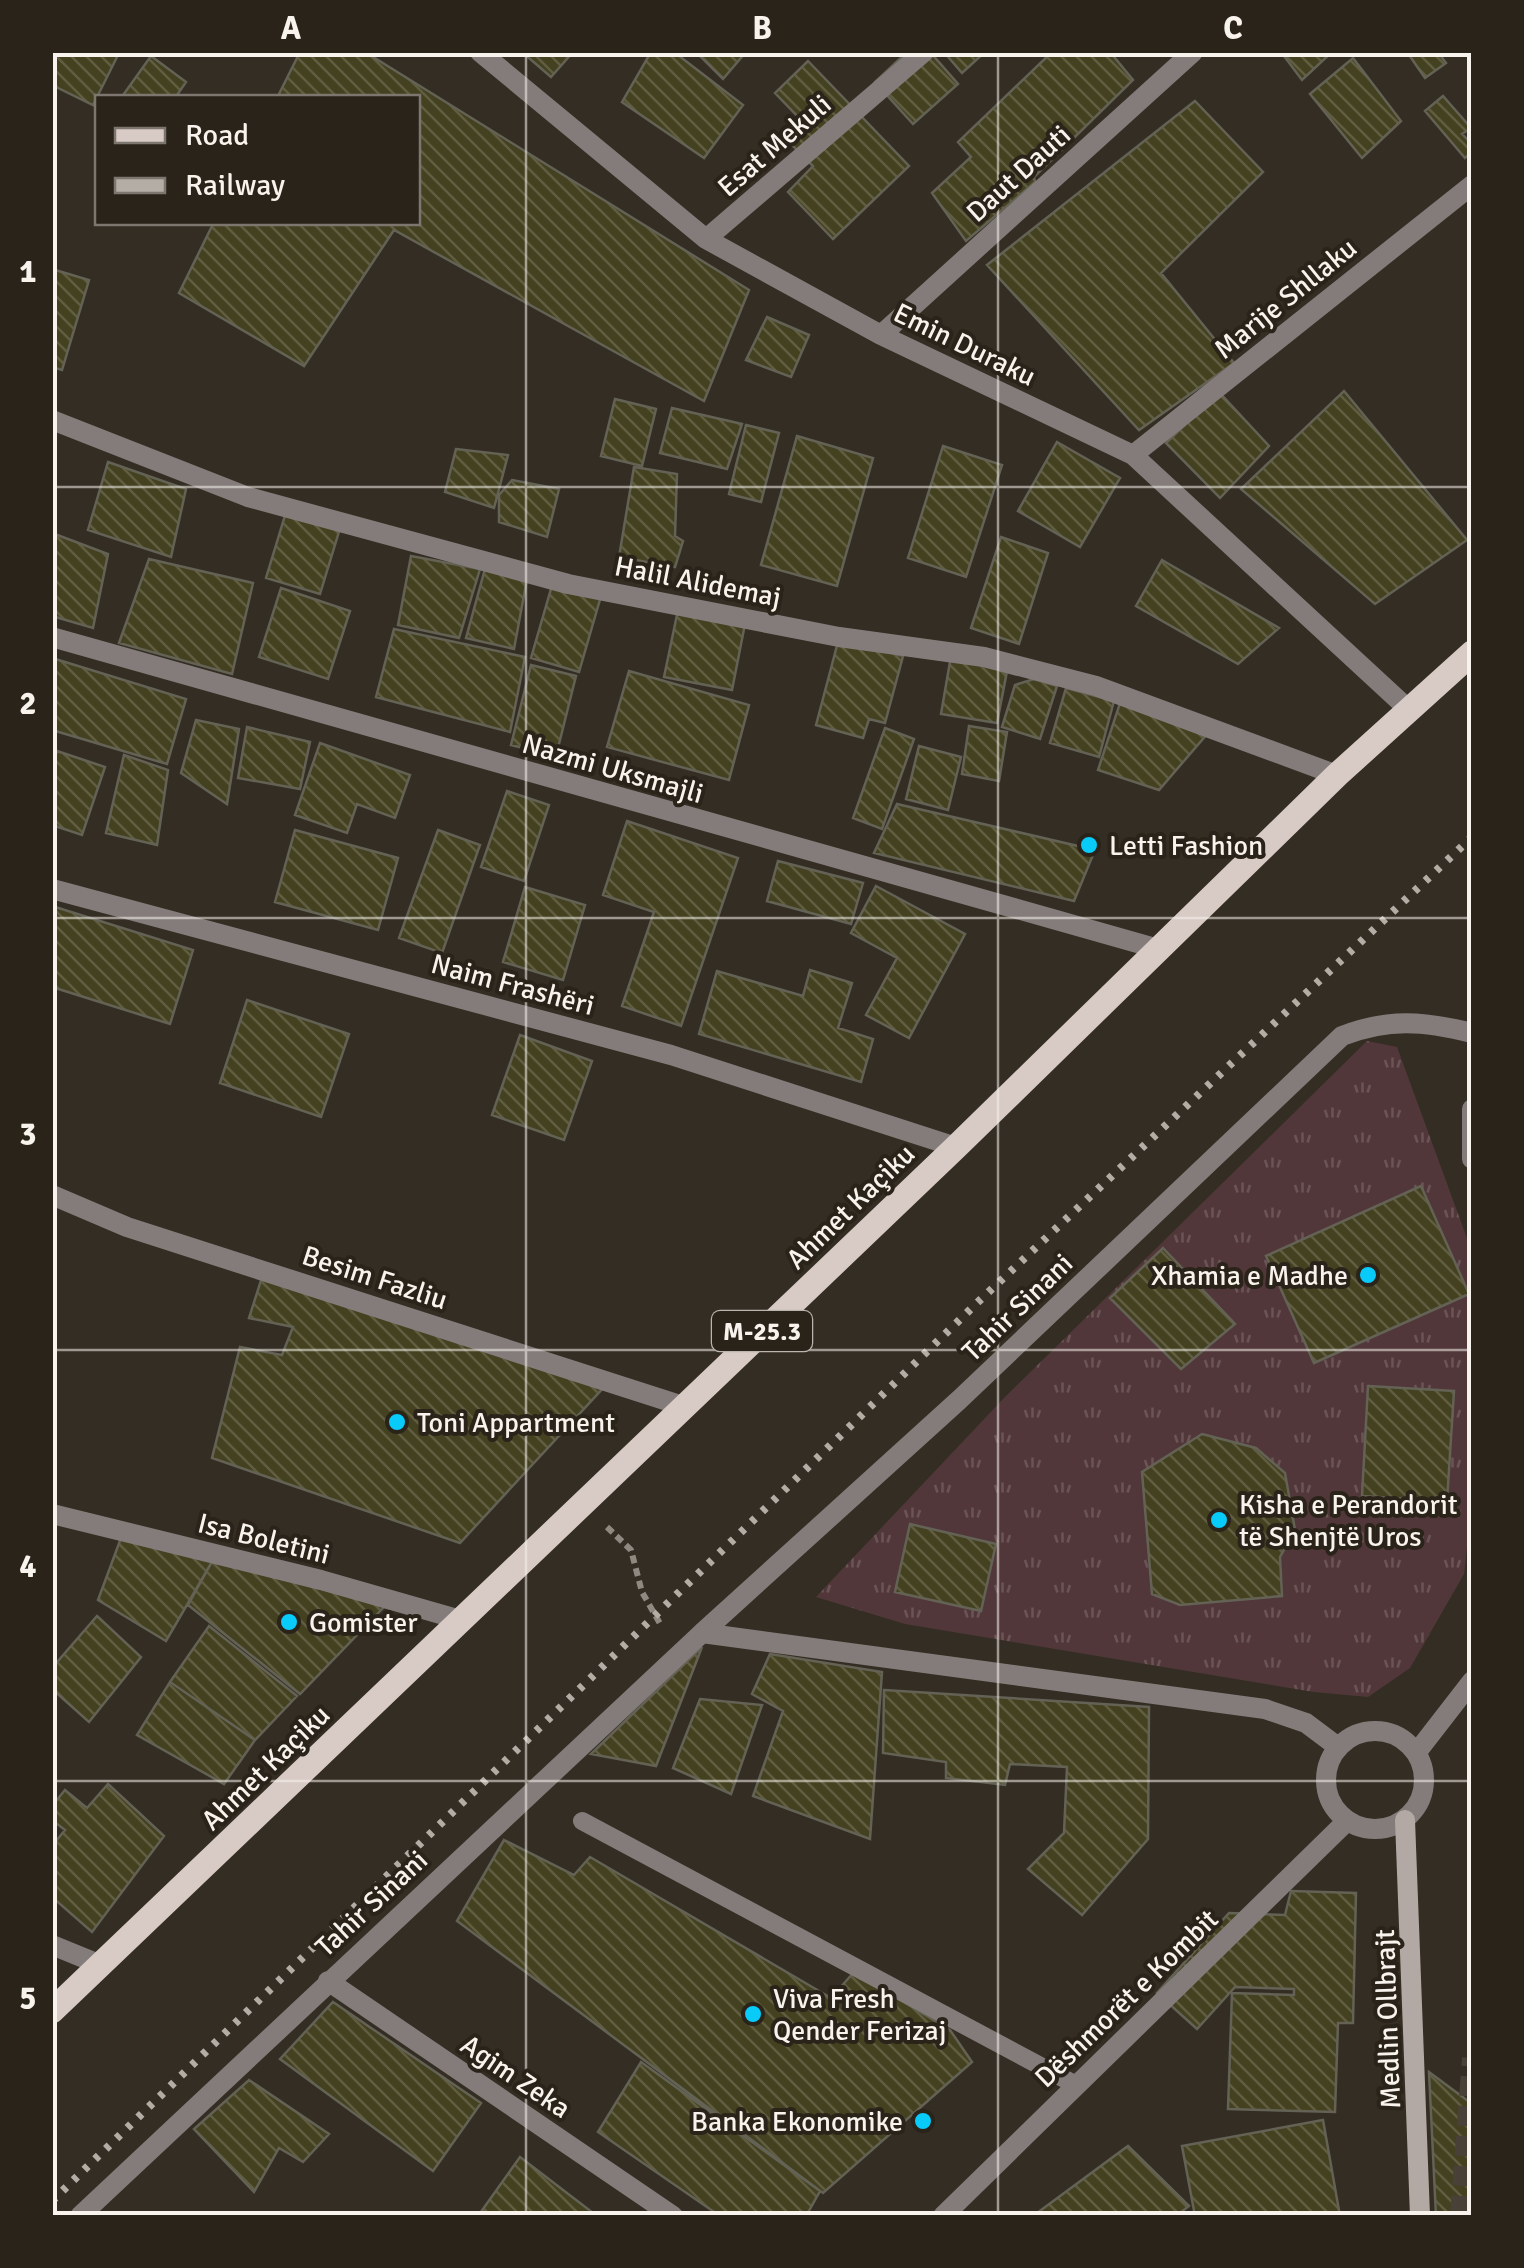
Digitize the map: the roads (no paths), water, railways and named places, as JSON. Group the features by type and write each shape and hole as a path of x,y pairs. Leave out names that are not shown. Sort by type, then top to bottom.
{"main road":[{"name":"Ahmet Kaçiku","path":"52,2011 956,1147 1407,708 1472,652"},
{"name":"Medlin Ollbrajt","path":"1406,1820 1420,2216"}],"street":[{"name":"Emin Duraku","path":"480,52 706,240 881,335 1133,455 1407,708"},
{"name":"Esat Mekuli","path":"706,240 924,52"},
{"name":"Daut Dauti","path":"881,335 1192,52"},
{"name":"Marije Shllaku","path":"1133,455 1472,185"},
{"name":"Halil Alidemaj","path":"52,420 248,497 568,584 840,637 984,657 1058,676 1337,775"},
{"name":"Nazmi Uksmajli","path":"52,638 1159,949"},
{"name":"Naim Frashëri","path":"52,888 671,1055 956,1147"},
{"name":"Tahir Sinani","path":"93,2211 328,1982 683,1650 959,1400 1342,1036 1370,1025 1421,1020 1472,1033"},
{"path":"1472,1109 1472,1159"},
{"name":"Besim Fazliu","path":"52,1196 127,1227 683,1406"},
{"name":"Isa Boletini","path":"52,1514 321,1580 461,1620"},
{"path":"702,1633 1265,1709 1306,1722 1338,1747"},
{"path":"1416,1752 1472,1681"},
{"path":"1378,1730 1400,1737 1416,1752 1424,1770 1424,1788 1406,1820 1376,1830 1347,1821 1334,1809 1326,1778 1338,1747 1356,1734 1378,1730"},
{"name":"Dëshmorët e Kombit","path":"943,2216 1347,1821"},
{"path":"52,1945 101,1964"},
{"name":"Agim Zeka","path":"328,1982 672,2216"}],"lane":[{"path":"582,1821 1076,2085"}],"tunnel":[{"path":"1460,2216 1472,2058"}],"railway":[{"path":"52,2201 978,1302 1472,837"}],"place":[{"name":"Letti Fashion","path":"1089,845"},
{"name":"Xhamia e Madhe","path":"1368,1275"},
{"name":"Toni Appartment","path":"397,1422"},
{"name":"Kisha e Perandorit të Shenjtë Uros","path":"1219,1520"},
{"name":"Gomister","path":"289,1622"},
{"name":"Viva Fresh Qender Ferizaj","path":"753,2014"},
{"name":"Banka Ekonomike","path":"923,2121"}]}
